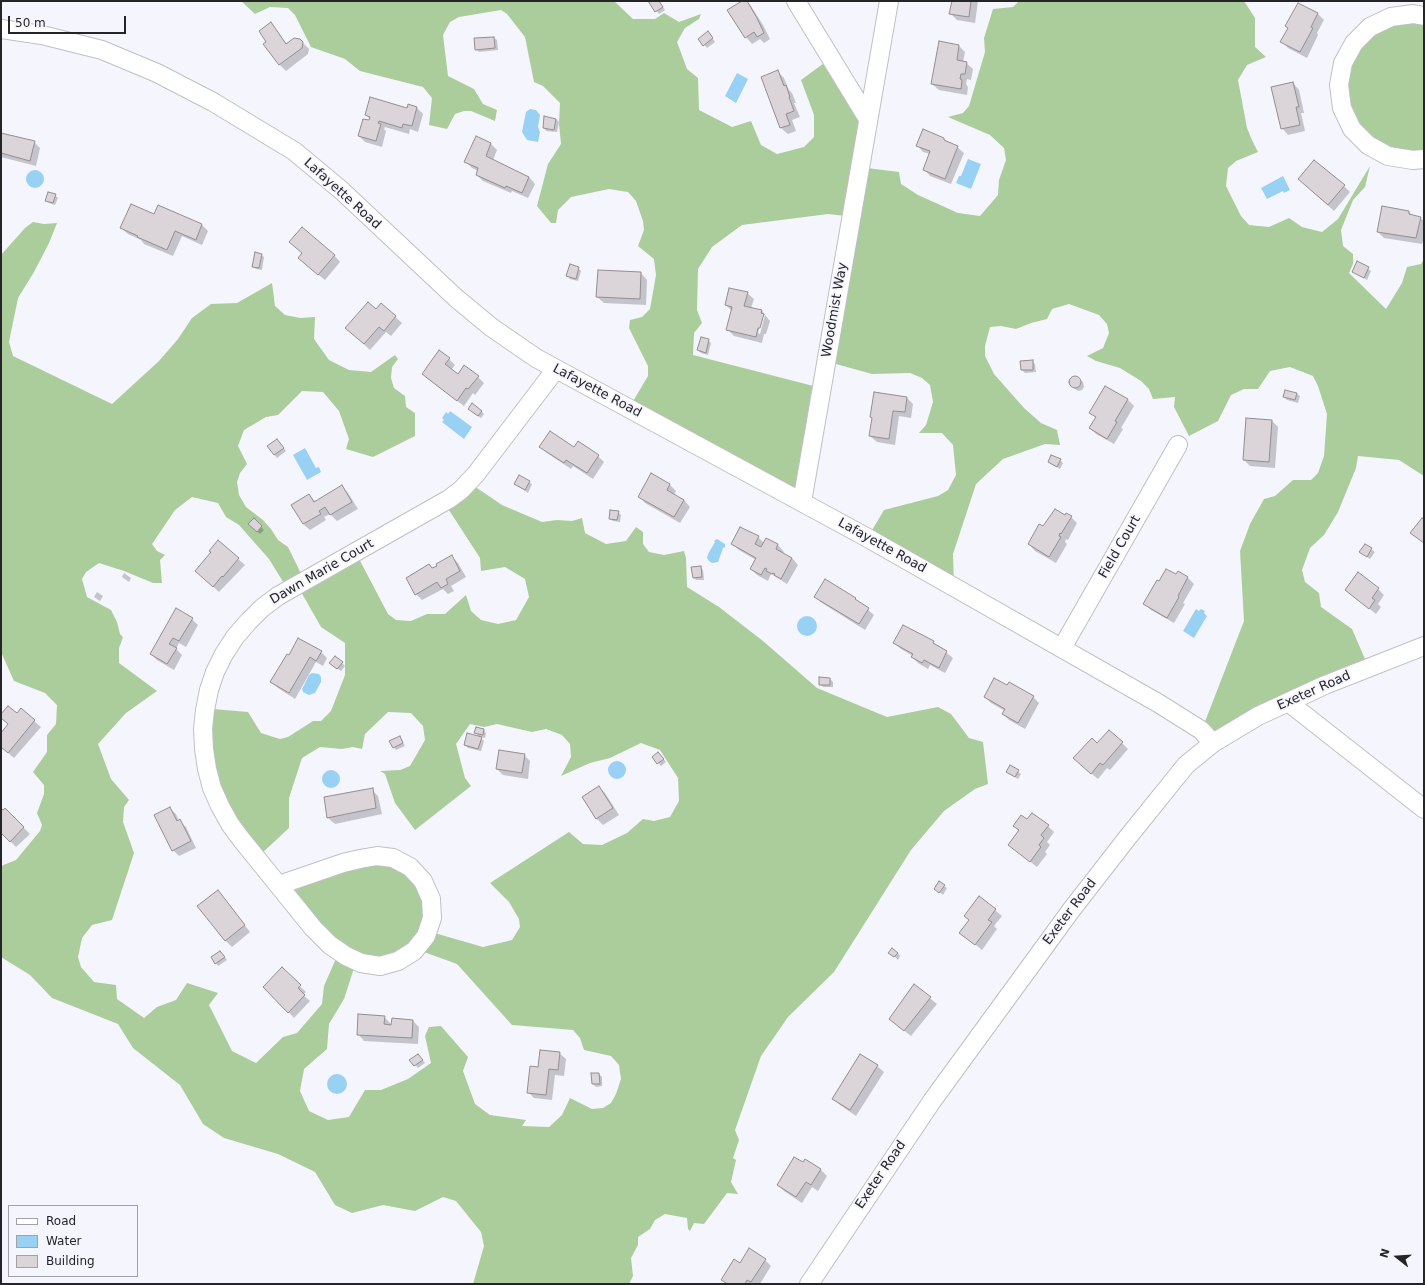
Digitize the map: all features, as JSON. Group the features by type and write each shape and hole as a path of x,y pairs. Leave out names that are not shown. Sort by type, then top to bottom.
{"street":[{"path":"796,1 868,119"},
{"name":"Woodmist Way","path":"802,502 889,1"},
{"path":"1424,16 1413,14 1390,17 1370,27 1354,43 1343,63 1339,85 1342,108 1352,128 1368,145 1388,156 1413,160 1424,159"},
{"name":"Lafayette Road","path":"1,28 42,34 102,50 157,73 213,102 294,151 341,190 450,292 491,327 536,358 866,537 1062,648 1189,722 1201,730 1213,743"},
{"name":"Dawn Marie Court","path":"279,885 332,866 360,859 377,856 393,858 410,867 423,881 430,898 432,918 426,936 414,951 398,962 380,966 361,963 346,956 330,945 313,928 230,824 212,788 207,769 203,729 209,690 215,672 224,654 235,637 248,622 262,608 278,596 442,503 461,490 476,474 556,369"},
{"name":"Field Court","path":"1062,648 1178,445"},
{"name":"Exeter Road","path":"809,1284 932,1101 1072,909 1186,765 1213,743 1258,716 1325,684 1424,646"},
{"path":"1288,702 1424,809"}],"green space":[{"path":"241,1 614,1 633,19 655,19 664,13 679,22 701,14 699,19 685,28 677,42 687,69 698,78 699,110 732,127 751,121 761,145 777,154 804,147 814,137 814,115 801,80 835,55 862,98 867,168 899,172 901,184 918,195 958,213 980,216 998,195 999,180 1006,160 1004,148 990,135 948,117 963,113 969,106 985,52 984,38 993,9 1013,7 1019,1 1244,1 1255,18 1255,47 1266,57 1247,65 1238,80 1247,128 1258,152 1236,161 1228,168 1226,186 1241,216 1249,225 1269,227 1289,218 1302,227 1322,232 1338,219 1370,166 1365,187 1353,200 1341,230 1343,246 1353,254 1353,264 1349,273 1386,309 1402,283 1407,267 1421,264 1424,259 1424,476 1399,460 1358,456 1356,468 1338,512 1324,535 1310,548 1302,570 1305,582 1319,593 1321,607 1352,629 1368,666 1216,742 1201,732 1244,621 1240,551 1250,524 1264,499 1275,496 1293,480 1311,480 1318,473 1324,456 1327,414 1318,386 1313,376 1290,367 1270,371 1258,389 1244,389 1231,395 1218,421 1189,436 1174,407 1175,397 1153,399 1149,389 1141,381 1120,368 1096,361 1087,356 1103,348 1109,333 1107,324 1099,315 1069,304 1052,309 1047,319 1016,329 1001,326 990,327 985,346 985,356 994,374 1024,408 1041,423 1057,430 1060,445 1045,444 1003,459 976,484 953,554 954,585 868,537 884,510 938,496 948,490 956,475 953,445 942,433 919,433 926,425 933,402 930,385 922,378 910,373 872,374 836,364 834,359 855,217 828,214 742,225 712,247 698,269 697,310 702,323 694,333 693,355 825,389 800,496 629,408 648,376 648,366 629,328 630,320 642,317 650,309 656,275 654,259 638,246 644,230 643,221 636,201 628,192 609,189 571,197 558,210 556,223 551,223 537,206 548,164 561,144 559,124 560,103 543,86 534,82 525,37 507,14 501,10 459,17 450,22 443,35 448,76 474,89 483,104 497,110 495,121 471,111 464,111 455,114 447,129 429,125 432,98 423,87 360,71 345,59 311,47 295,15 288,8 270,7 255,14"},
{"path":"1424,18 1424,164 1370,146 1346,103 1349,67 1359,47 1389,23"},
{"path":"33,222 44,224 57,223 49,243 34,272 18,298 9,342 13,356 112,404 159,361 178,339 192,318 211,304 237,303 272,283 275,306 285,315 300,318 315,317 314,339 329,360 349,370 371,372 395,355 398,359 392,367 391,378 394,388 405,396 406,407 415,413 415,436 373,457 346,449 349,439 339,411 323,392 302,391 278,415 266,417 244,430 238,446 247,464 240,473 237,482 239,495 246,507 263,520 278,540 288,547 305,582 358,557 388,614 396,620 411,621 427,614 445,614 466,595 471,611 481,620 498,624 516,620 529,597 525,579 505,567 481,571 480,558 447,507 470,486 477,488 502,505 542,522 557,520 572,521 582,518 585,533 606,544 626,541 636,527 643,532 643,544 649,552 664,555 684,551 686,558 687,587 719,607 763,641 817,688 887,717 938,707 951,714 969,738 983,742 988,784 975,789 944,811 911,850 834,972 788,1017 761,1056 735,1130 739,1140 733,1158 736,1160 731,1182 738,1194 727,1193 704,1224 694,1223 690,1231 688,1229 687,1218 665,1214 655,1220 650,1229 638,1237 638,1245 631,1258 633,1276 629,1284 473,1284 484,1246 481,1232 456,1201 443,1197 415,1211 383,1205 352,1213 335,1205 315,1172 278,1154 224,1138 203,1124 180,1085 133,1048 118,1024 52,998 30,975 1,957 1,866 16,860 40,831 42,825 37,813 44,794 44,785 33,772 47,752 47,735 56,724 57,705 45,693 14,681 1,652 1,255 25,228","holes":["192,497 218,503 226,517 239,525 269,559 290,593 300,590 321,627 345,643 345,675 331,711 321,721 313,721 288,737 280,739 261,733 248,712 213,709 209,769 254,849 261,854 289,828 289,798 302,758 320,747 342,749 353,747 362,749 365,734 388,712 411,713 423,726 425,740 410,766 400,770 380,771 385,774 395,803 415,830 471,786 465,778 456,744 470,724 484,727 497,724 532,732 546,729 562,735 570,744 571,757 561,776 590,763 610,758 641,743 660,750 678,778 679,801 670,817 654,821 643,819 627,833 602,845 583,844 569,832 490,883 509,902 519,919 520,927 512,940 483,947 431,932 413,867 356,860 289,883 338,954 324,986 322,1004 297,1033 283,1037 256,1063 232,1051 209,1005 218,993 187,983 176,1000 157,1007 144,1018 117,999 116,985 94,982 81,967 78,957 82,938 92,925 112,920 134,853 123,822 124,807 129,800 111,779 98,744 126,713 157,691 119,663 119,648 123,637 120,634 117,622 111,610 87,597 82,579 86,572 99,563 153,583 162,583 160,560 165,555 157,551 152,544 175,510","424,952 457,964 512,1025 573,1030 580,1038 584,1050 611,1056 619,1065 621,1079 611,1103 603,1108 592,1109 570,1098 562,1115 549,1127 522,1126 526,1120 490,1115 475,1104 463,1071 468,1057 441,1026 429,1027 425,1036 431,1063 408,1079 381,1090 365,1090 349,1117 328,1120 309,1111 300,1091 304,1069 327,1049 329,1024 344,999 355,965"]}],"water":[{"path":"737,73 748,79 736,103 725,96"},
{"path":"530,109 536,110 540,115 538,127 540,132 538,142 527,140 522,132 526,112"},
{"path":"968,159 981,164 971,189 956,183 959,176 961,176"},
{"path":"35,170 41,173 44,179 41,185 35,188 29,185 26,179 29,173"},
{"path":"1283,176 1290,190 1284,193 1283,191 1267,199 1261,188"},
{"path":"450,411 472,427 464,439 442,422 444,420 442,418 446,412 448,414"},
{"path":"305,448 316,468 319,467 321,472 307,480 293,455"},
{"path":"717,539 725,544 725,547 723,548 718,562 712,563 707,558 715,542 714,541"},
{"path":"1196,609 1199,611 1201,609 1205,611 1204,613 1207,616 1194,638 1183,631"},
{"path":"807,616 814,619 817,626 814,633 807,636 800,633 797,626 800,619"},
{"path":"312,673 319,674 321,677 321,682 315,693 309,695 303,692 302,689 309,675"},
{"path":"617,761 623,764 626,770 623,776 617,779 611,776 608,770 611,764"},
{"path":"331,770 337,773 340,779 337,785 331,788 325,785 322,779 325,773"},
{"path":"337,1074 344,1077 347,1084 344,1091 337,1094 330,1091 327,1084 330,1077"}],"building":[{"path":"648,1 659,1 663,7 655,12"},
{"path":"742,1 747,1 764,33 757,37 754,32 745,38 727,10"},
{"path":"952,1 971,1 969,17 949,14"},
{"path":"1298,3 1318,13 1311,27 1313,28 1300,52 1280,42 1288,28 1285,26"},
{"path":"271,22 286,44 294,38 300,39 303,42 302,48 279,65 263,44 266,42 259,31"},
{"path":"708,31 713,38 703,46 698,39"},
{"path":"494,37 495,48 475,50 474,38"},
{"path":"939,41 959,45 957,60 967,62 965,74 961,74 961,89 931,84"},
{"path":"778,70 784,86 786,85 794,111 786,114 790,125 780,128 761,77"},
{"path":"1293,82 1299,107 1296,107 1300,125 1281,129 1271,87"},
{"path":"370,97 407,108 408,104 417,107 412,126 403,124 402,128 379,121 378,123 381,124 376,141 358,136 363,119 369,120 370,117 365,115"},
{"path":"544,116 556,119 554,130 543,128"},
{"path":"923,129 958,146 945,179 923,170 930,151 916,146"},
{"path":"1,133 35,141 30,161 1,153"},
{"path":"476,136 491,143 486,156 529,177 522,193 506,186 505,188 476,175 478,168 464,162"},
{"path":"1314,160 1345,185 1328,205 1298,179"},
{"path":"48,192 56,194 53,203 45,201"},
{"path":"131,204 154,214 158,205 202,224 196,240 175,231 167,250 120,228"},
{"path":"1382,206 1409,211 1409,214 1421,217 1416,238 1377,232"},
{"path":"302,227 335,255 318,275 298,258 302,253 289,242"},
{"path":"255,252 262,254 259,268 252,267"},
{"path":"1357,261 1369,267 1364,278 1352,272"},
{"path":"570,264 579,267 576,279 566,276"},
{"path":"598,270 641,272 640,299 596,297"},
{"path":"729,288 748,292 744,306 762,310 761,313 764,314 756,337 726,330 732,307 725,305"},
{"path":"368,302 376,309 381,303 396,316 384,331 379,327 364,344 345,328"},
{"path":"701,337 709,339 706,353 697,350"},
{"path":"439,350 450,358 445,364 458,374 464,365 479,376 468,389 466,388 457,401 422,374"},
{"path":"1033,360 1033,370 1021,370 1020,361"},
{"path":"1073,376 1077,376 1081,382 1077,388 1073,388 1069,384 1069,380"},
{"path":"1105,386 1128,399 1115,421 1117,422 1107,439 1089,428 1096,417 1089,413"},
{"path":"1285,390 1297,393 1295,400 1283,397"},
{"path":"874,392 907,397 905,412 893,411 889,439 869,436"},
{"path":"472,403 482,411 478,416 468,409"},
{"path":"1246,418 1272,420 1269,462 1243,460"},
{"path":"550,431 574,447 578,441 599,455 587,473 566,460 564,463 539,447"},
{"path":"277,439 284,448 274,455 267,446"},
{"path":"1051,455 1061,459 1057,467 1048,462"},
{"path":"651,473 670,484 667,490 684,500 674,517 638,497"},
{"path":"519,475 530,481 525,490 514,484"},
{"path":"342,485 352,502 330,515 325,507 319,511 321,514 303,524 291,505 309,494 314,502"},
{"path":"1055,509 1065,515 1066,513 1072,516 1061,534 1060,533 1059,536 1061,537 1049,557 1028,544 1039,524 1043,526"},
{"path":"610,510 619,511 617,520 609,519"},
{"path":"254,518 262,526 257,532 248,524"},
{"path":"1422,518 1424,519 1424,543 1410,533"},
{"path":"740,527 759,536 755,544 761,547 766,538 778,544 776,549 792,558 781,579 774,575 775,574 766,571 767,569 765,568 761,575 750,569 756,558 731,544"},
{"path":"218,540 239,558 213,587 195,571 211,552 209,551"},
{"path":"1365,544 1372,548 1367,557 1359,552"},
{"path":"452,555 460,571 446,579 448,584 441,588 437,582 415,595 406,578 429,564 432,568 437,566 436,564"},
{"path":"701,566 702,577 693,578 691,567"},
{"path":"1166,569 1176,574 1178,571 1188,577 1167,618 1143,604 1157,580 1159,581"},
{"path":"1358,572 1379,588 1372,598 1375,600 1369,609 1345,590"},
{"path":"825,579 869,608 859,624 814,597"},
{"path":"176,608 193,618 179,641 173,638 169,644 177,648 167,664 150,654"},
{"path":"903,625 934,641 933,643 947,651 939,668 924,660 922,663 911,657 913,654 893,643"},
{"path":"298,638 322,651 316,661 310,657 289,693 270,682 287,654 289,655"},
{"path":"335,656 343,662 337,669 329,663"},
{"path":"819,677 830,678 830,685 819,685"},
{"path":"994,678 1007,685 1009,682 1034,696 1018,723 1002,714 1005,709 984,697"},
{"path":"8,706 17,713 21,708 35,720 8,753 1,747 1,733 8,724 1,718 1,714"},
{"path":"476,727 484,729 483,735 474,733"},
{"path":"1109,730 1123,742 1103,765 1100,763 1091,774 1073,758 1092,738 1097,743"},
{"path":"467,733 482,737 478,749 464,745"},
{"path":"400,736 403,743 393,748 389,741"},
{"path":"499,750 525,754 522,773 496,769"},
{"path":"658,752 664,759 657,764 652,757"},
{"path":"1010,765 1019,770 1015,777 1006,772"},
{"path":"599,786 613,808 596,819 582,797"},
{"path":"373,788 376,808 327,818 324,797"},
{"path":"170,807 177,821 180,819 191,841 172,851 154,815"},
{"path":"1,808 3,810 5,808 24,827 10,842 1,833"},
{"path":"1032,813 1049,825 1041,835 1044,838 1039,845 1041,847 1030,862 1008,845 1019,830 1013,826 1021,815 1027,819"},
{"path":"939,881 945,885 939,893 934,889"},
{"path":"218,890 245,925 225,941 197,906"},
{"path":"979,896 996,909 988,920 992,922 975,945 959,933 969,920 964,916"},
{"path":"892,948 898,953 894,957 888,953"},
{"path":"220,951 225,957 215,964 211,957"},
{"path":"282,967 301,985 298,988 305,995 288,1013 263,987"},
{"path":"914,984 931,997 904,1031 889,1019"},
{"path":"358,1014 385,1016 384,1024 391,1025 392,1018 413,1020 412,1038 357,1035"},
{"path":"540,1050 560,1052 558,1070 549,1069 546,1095 527,1093 530,1066 538,1067"},
{"path":"418,1054 423,1060 414,1066 409,1060"},
{"path":"860,1054 878,1065 850,1110 832,1099"},
{"path":"591,1073 599,1073 600,1084 592,1084"},
{"path":"794,1157 803,1162 805,1159 821,1169 811,1185 806,1182 796,1197 777,1185"},
{"path":"749,1248 766,1259 751,1282 747,1280 745,1284 728,1284 721,1280 734,1259 740,1263"}]}
